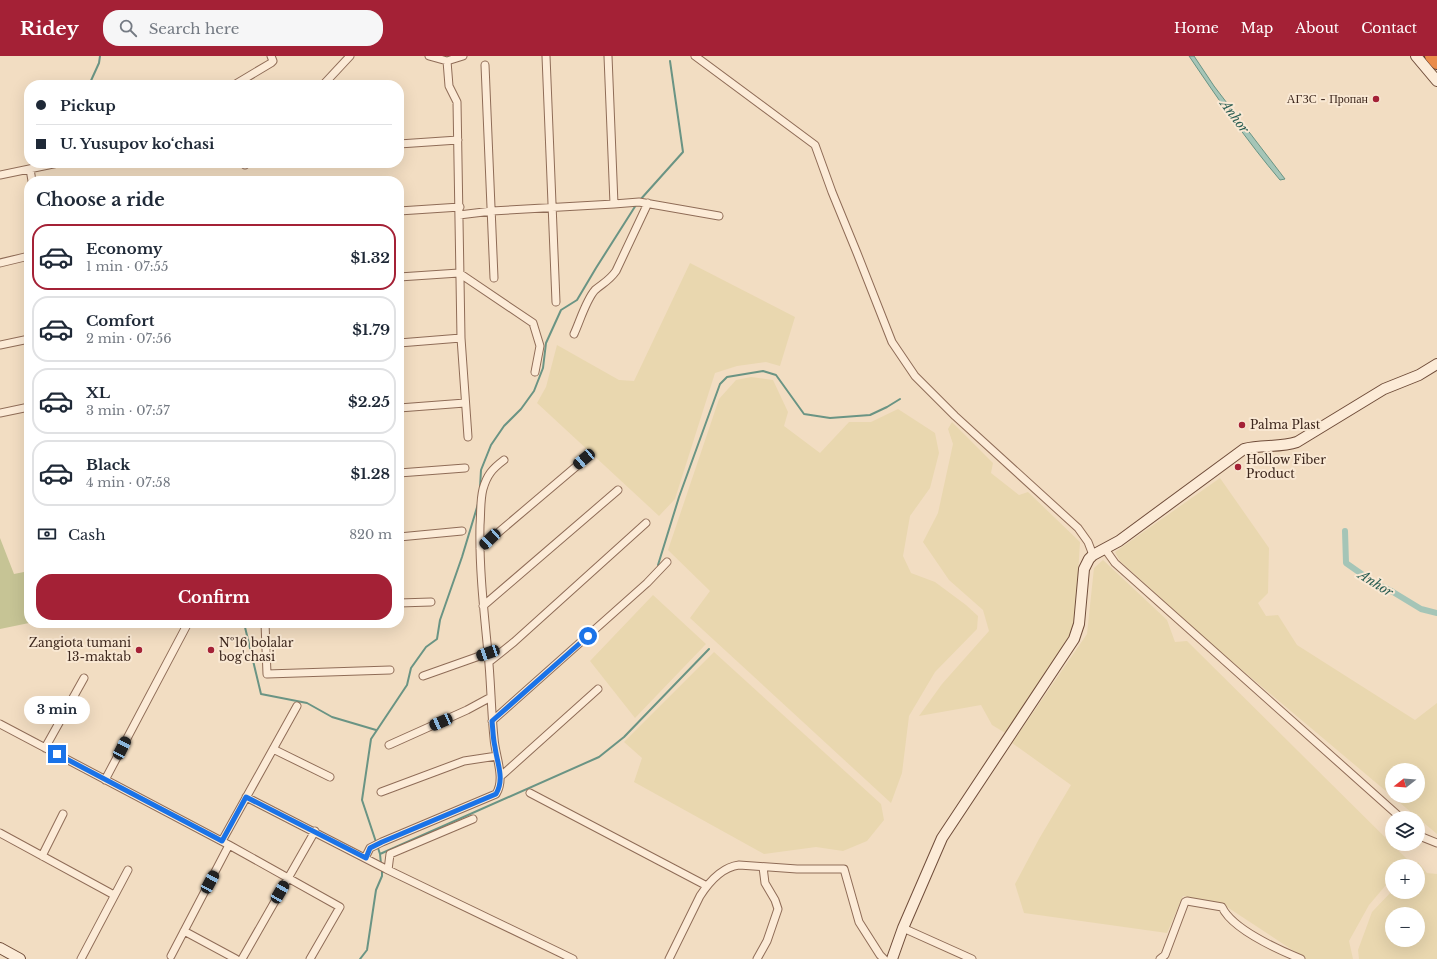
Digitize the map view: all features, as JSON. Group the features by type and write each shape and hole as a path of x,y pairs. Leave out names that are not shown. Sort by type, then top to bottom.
{"highway":[{"path":"1431,56 1437,63"}],"street":[{"path":"242,80 271,63 273,61 271,56"},
{"path":"328,80 350,56"},
{"path":"429,56 447,61 463,56"},
{"path":"546,56 556,302"},
{"path":"608,56 614,204"},
{"path":"695,56 815,144 832,192 892,342 903,359 915,376 954,416 1078,528 1088,542 1093,555"},
{"path":"1416,56 1437,81"},
{"path":"447,61 448,86 457,102 461,338 468,437"},
{"path":"484,64 494,278"},
{"path":"404,144 458,140"},
{"path":"0,175 35,168"},
{"path":"30,169 31,176"},
{"path":"404,211 492,211 639,202 719,216"},
{"path":"574,334 591,296 596,290 610,280 616,271 648,203"},
{"path":"0,263 24,257"},
{"path":"404,277 459,273 533,323 540,346 535,372"},
{"path":"404,343 461,338"},
{"path":"0,345 24,340"},
{"path":"892,959 903,928 947,830 1072,643 1080,620 1084,568 1087,561 1093,555 1131,532 1244,449 1254,446 1286,445 1297,442 1384,389 1419,375 1437,364"},
{"path":"404,408 465,403"},
{"path":"0,413 24,408"},
{"path":"480,548 584,459"},
{"path":"366,858 370,848 496,794 500,788 501,776 496,756 492,721 480,548 481,497 483,488 490,471 504,460"},
{"path":"404,473 465,468"},
{"path":"483,606 618,490"},
{"path":"489,662 514,642 646,523"},
{"path":"404,537 462,532"},
{"path":"1105,549 1115,563 1393,811"},
{"path":"492,721 647,583 667,562"},
{"path":"404,603 431,602"},
{"path":"105,780 185,628"},
{"path":"265,628 267,674 390,670"},
{"path":"423,676 488,653"},
{"path":"45,748 84,678"},
{"path":"501,776 598,689"},
{"path":"389,744 467,710 491,697"},
{"path":"222,841 297,706"},
{"path":"0,724 222,841 340,906 310,959"},
{"path":"273,749 330,777"},
{"path":"380,792 464,761 496,756"},
{"path":"530,793 706,886"},
{"path":"246,797 387,869 573,959"},
{"path":"42,856 63,814"},
{"path":"387,869 390,854 473,819"},
{"path":"242,959 315,831"},
{"path":"0,833 114,895"},
{"path":"1425,838 1437,843"},
{"path":"171,956 229,845"},
{"path":"670,959 706,886 730,867 739,865 797,869 844,869 859,922 884,959"},
{"path":"758,959 767,941 778,909 775,900 765,883 763,867"},
{"path":"81,959 128,870"},
{"path":"1160,959 1165,955 1185,902 1187,901 1222,907 1234,922 1252,934 1301,959"},
{"path":"903,928 972,959"},
{"path":"184,930 236,959"},
{"path":"0,948 20,959"}],"shaded area":[{"path":"690,263 795,317 780,366 766,362 737,366 715,373 675,499 659,516 537,403 546,387 557,345 619,380 634,381"},
{"path":"751,377 773,380 788,412 784,426 820,453 849,422 871,422 898,409 935,433 939,453 930,488 910,516 903,556 911,573 935,582 978,616 977,629 935,672 909,716 902,773 891,803 690,618 710,591 668,550 719,399 736,380"},
{"path":"952,422 993,463 991,473 1019,495 1028,492 1080,542 1075,626 1061,652 1007,734 992,725 981,705 919,716 942,684 989,631 983,610 949,580 923,542 938,513 953,444 948,429"},
{"path":"1220,478 1269,548 1268,593 1258,603 1266,616 1278,615 1297,645 1415,720 1437,703 1437,834 1425,824 1425,811 1410,811 1400,803 1425,803 1425,763 1385,763 1385,790 1217,649 1120,561 1115,552"},
{"path":"0,538 14,574 24,572 24,624 0,629"},
{"path":"1103,560 1167,620 1175,642 1187,641 1385,837 1385,851 1399,851 1407,859 1385,859 1385,886 1369,905 1349,941 1353,959 1306,959 1224,905 1183,896 1167,933 1024,913 1015,884 1039,839 1071,785 1012,743 1087,634 1094,568"},
{"path":"653,595 706,644 635,718 590,661"},
{"path":"714,652 881,804 884,820 867,841 843,851 816,847 764,854 634,782 642,758 624,742"},
{"path":"1425,871 1427,873 1437,874 1437,959 1359,959 1358,950 1372,912 1385,898 1425,899"}],"water":[{"path":"1189,56 1194,56 1214,86 1285,179 1280,180 1256,150"}],"waterway":[{"path":"91,80 99,63 100,56"},
{"path":"640,200 683,152 670,61"},
{"path":"480,488 481,470 491,445 504,426 521,409 534,391 543,368 546,343 561,310 577,300 636,205"},
{"path":"658,565 679,497 720,384 727,377 763,371 776,375 804,414 830,418 870,415 900,399"},
{"path":"380,854 362,800 371,739 407,685 411,668 426,647 437,639 440,620 462,557 478,504"},
{"name":"Anhor","path":"1345,531 1346,563 1373,582 1421,609 1437,613"},
{"path":"245,628 261,694 307,703 332,717 376,730"},
{"path":"381,864 380,854 599,757 624,737 709,649"},
{"path":"360,959 367,950 376,890 382,876 382,868"}],"place":[{"name":"АГЗС - Пропан","path":"1376,99"},
{"name":"Palma Plast","path":"1242,425"},
{"name":"Hollow Fiber Product","path":"1238,467"},
{"name":"Zangiota tumani 13-maktab","path":"139,650"},
{"name":"№16 bolalar bog'chasi","path":"211,650"}],"route":[{"path":"57,754 222,841 246,797 366,858 370,848 382,842 496,794 500,788 501,776 495,748 492,721 588,636"}]}
